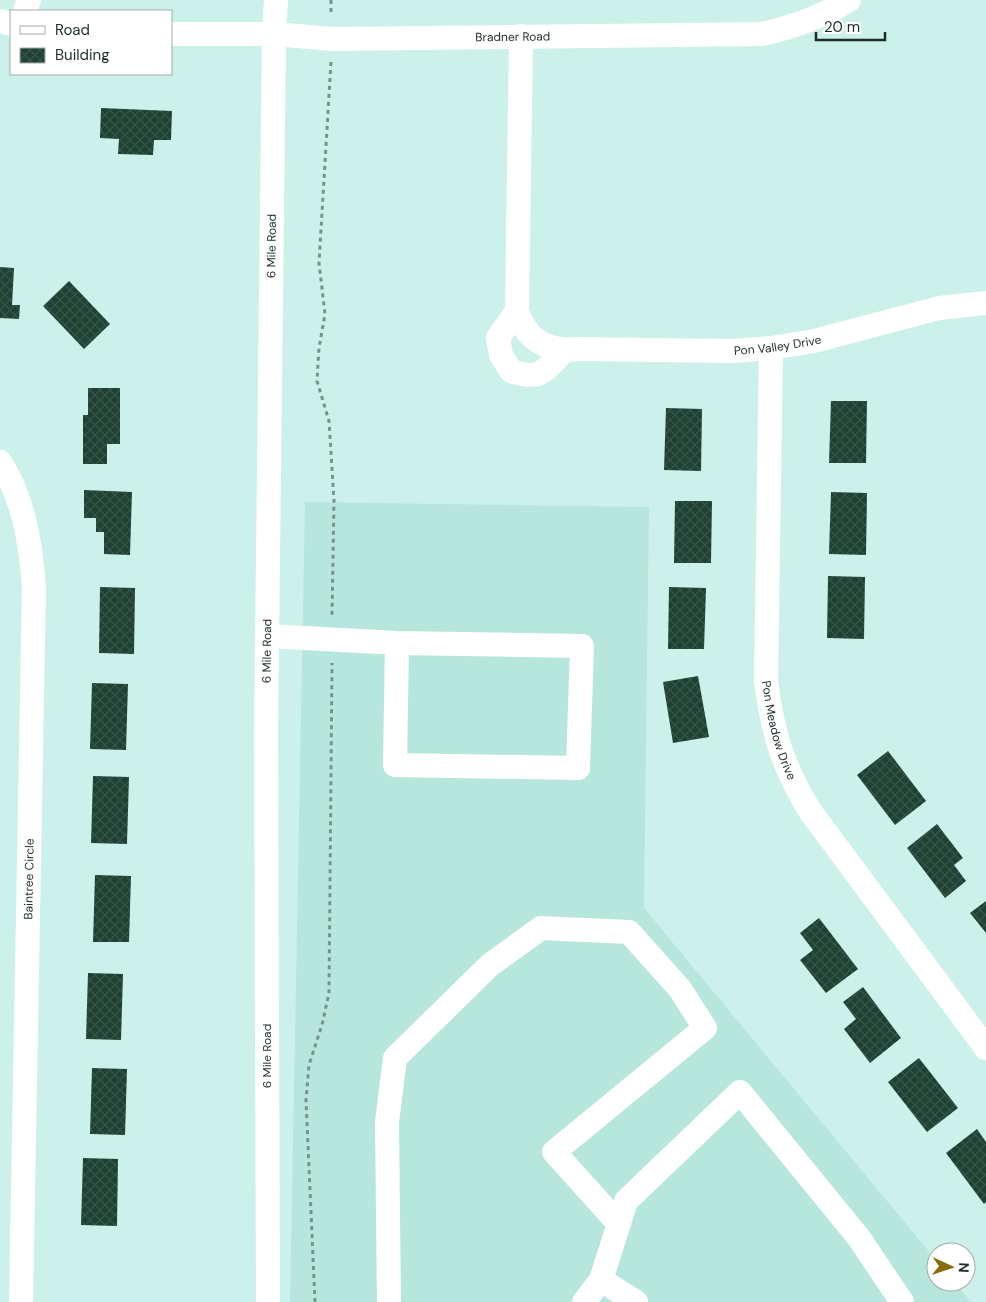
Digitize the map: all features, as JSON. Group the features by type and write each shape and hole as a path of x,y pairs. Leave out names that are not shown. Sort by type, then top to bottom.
{"street":[{"name":"6 Mile Road","path":"268,1302 267,636 274,34 276,0"},
{"name":"Bradner Road","path":"172,34 274,34 333,39 762,34 806,22 849,0"},
{"name":"Pon Valley Drive","path":"521,36 517,311 526,331 535,340 551,348 564,350 733,351 772,348 814,341 939,308 986,303"},
{"path":"517,311 498,338 502,355 511,371 526,376 540,374 564,350"},
{"name":"Pon Meadow Drive","path":"772,348 766,681 771,721 778,745 793,782 810,811 986,1048"},
{"name":"Baintree Circle","path":"0,462 16,492 26,525 31,550 34,585 21,1302"},
{"path":"267,636 397,643 582,646 578,768 395,765 397,643"},
{"path":"389,1302 387,1122 395,1058 490,965 541,928 629,932 680,989 705,1028 554,1152 618,1224"},
{"path":"584,1302 601,1280 626,1201 740,1092 859,1238 902,1302"},
{"path":"601,1280 636,1302"}],"shaded area":[{"path":"305,502 649,507 644,908 926,1248 926,1292 962,1292 971,1302 290,1302"}],"building":[{"path":"101,108 172,111 171,140 154,140 153,155 118,154 119,139 100,138"},
{"path":"0,267 14,268 12,305 20,305 19,319 0,318"},
{"path":"69,281 110,324 84,349 43,306"},
{"path":"88,388 120,388 120,444 107,444 107,464 83,464 83,415 88,415"},
{"path":"831,401 867,401 866,463 829,463"},
{"path":"666,408 702,409 701,471 664,470"},
{"path":"84,490 132,492 130,555 104,554 104,532 96,532 96,518 84,518"},
{"path":"831,492 867,493 866,555 829,554"},
{"path":"675,501 712,501 711,563 674,563"},
{"path":"828,576 865,577 864,639 827,638"},
{"path":"100,587 135,588 134,654 99,653"},
{"path":"669,587 706,588 704,649 668,649"},
{"path":"698,676 709,737 673,743 663,682"},
{"path":"92,683 128,684 126,750 90,749"},
{"path":"888,751 926,801 895,825 857,775"},
{"path":"93,776 129,777 127,844 91,843"},
{"path":"937,824 963,858 954,865 966,881 945,898 907,848"},
{"path":"95,875 131,876 129,942 93,942"},
{"path":"986,901 986,933 970,913"},
{"path":"819,918 858,969 826,993 800,960 813,950 800,933"},
{"path":"88,973 123,974 121,1040 86,1039"},
{"path":"863,987 901,1038 870,1063 844,1029 856,1019 843,1002"},
{"path":"919,1058 958,1108 927,1132 888,1082"},
{"path":"92,1068 127,1069 125,1135 90,1134"},
{"path":"977,1129 986,1142 986,1202 984,1204 946,1153"},
{"path":"83,1158 118,1159 117,1226 81,1225"}]}
